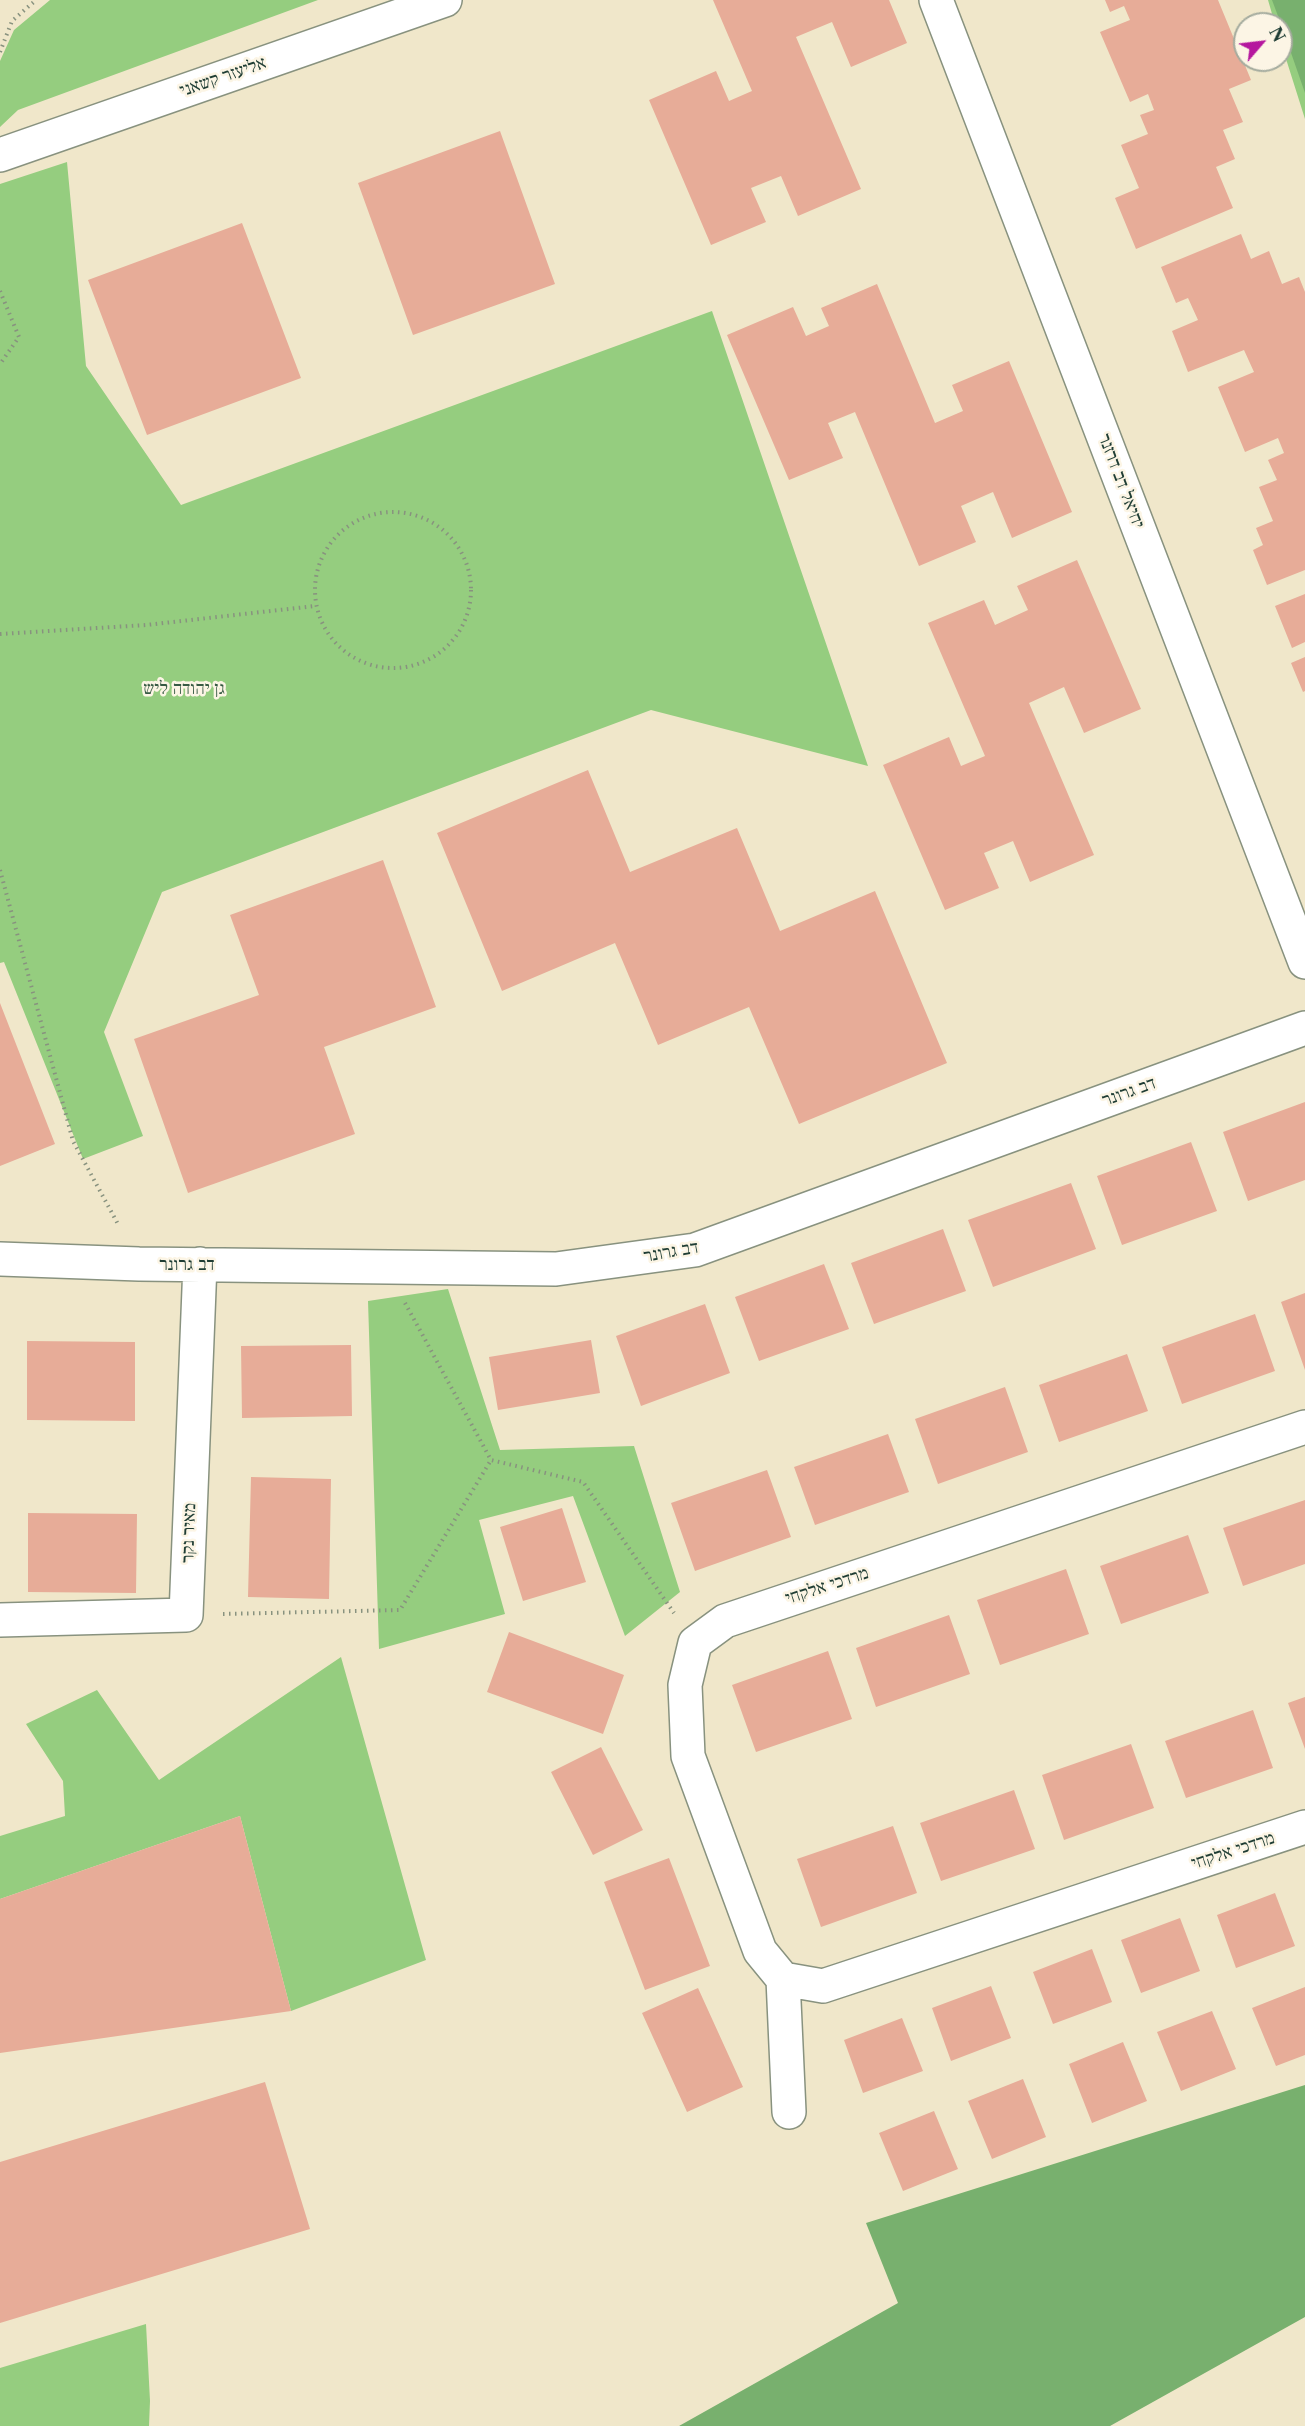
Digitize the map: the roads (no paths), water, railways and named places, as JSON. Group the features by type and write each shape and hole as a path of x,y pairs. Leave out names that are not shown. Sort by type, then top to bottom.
{"street":[{"name":"אליעזר קשאני","path":"0,155 446,0"},
{"name":"יחיאל דב דרזנר","path":"936,0 1305,962"},
{"name":"דב גרונר","path":"0,1259 139,1264 556,1269 695,1250 1305,1028"},
{"name":"מאיר נקר","path":"0,1620 186,1615 200,1264"},
{"name":"מרדכי אלקחי","path":"1305,1427 725,1620 695,1643 685,1684 688,1756 759,1951 783,1979 823,1986 1305,1827"},
{"path":"783,1979 789,2112"}],"park label":[{"name":"גן יהודה ליש","path":"184,689"}]}
